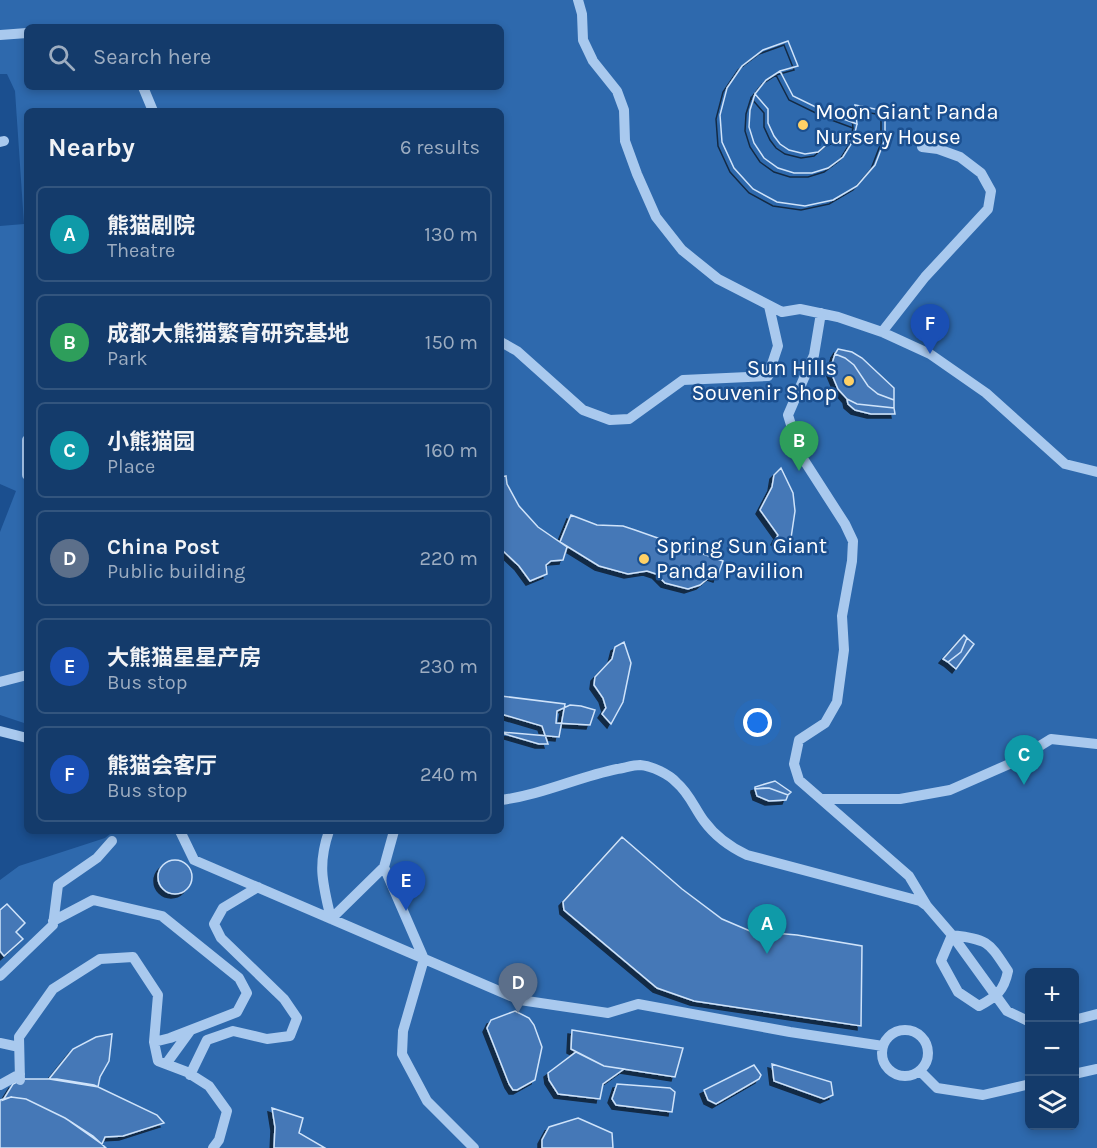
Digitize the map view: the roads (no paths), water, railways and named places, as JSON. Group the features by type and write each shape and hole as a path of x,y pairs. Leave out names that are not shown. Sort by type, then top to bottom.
{"street":[{"path":"578,0 582,14 583,40 593,61 617,91 624,110 625,141 656,217 682,250 718,279 782,312 800,309 822,314 882,332 930,354 987,393 1065,464 1097,472"},
{"path":"0,35 24,33"},
{"path":"145,90 152,108"},
{"path":"882,332 925,277 988,209 991,191 981,173 960,157 938,148 922,147"},
{"path":"504,344 518,351 584,410 610,420 629,419 683,380 768,376 778,346 769,306"},
{"path":"822,314 814,355 788,415 800,454 845,524 853,541 852,561 842,616 844,650 837,702 825,723 799,740 794,764 799,780 909,876 927,906 952,935 1007,1011 1025,1020"},
{"path":"0,682 24,676"},
{"path":"0,731 24,737"},
{"path":"821,799 900,800 950,790 1014,762 1051,739 1097,744"},
{"path":"504,800 523,797 603,772 640,765 656,770 677,782 704,821 723,841 736,850 758,858 920,901 927,906"},
{"path":"181,834 194,860 520,1000 608,1013 638,1004 790,1032 883,1046"},
{"path":"328,834 321,859 324,887 332,919"},
{"path":"332,919 384,867 393,834"},
{"path":"0,976 53,925 58,885 97,858 112,841"},
{"path":"384,867 424,959 403,1032 402,1054 427,1101 474,1148"},
{"path":"190,1075 207,1040 233,1031 267,1039 290,1036 297,1018 284,999 221,938 214,924 223,908 258,887"},
{"path":"53,921 93,900 162,916 238,978 247,993 237,1012 190,1031 154,1042"},
{"path":"952,935 979,938 991,945 1008,971 1005,985 996,997 979,1006 958,992 941,961 952,935"},
{"path":"0,1085 20,1077 19,1037 53,989 100,959 133,957 158,994 154,1042 158,1061 187,1072 208,1086 227,1111 219,1140 213,1148"},
{"path":"1079,1019 1097,1014"},
{"path":"911,1030 923,1038 928,1059 920,1071 905,1076 890,1071 882,1057 883,1046 889,1035 896,1031 911,1030"},
{"path":"166,1064 190,1031"},
{"path":"0,1042 19,1047"},
{"path":"1079,1073 1097,1069"},
{"path":"920,1071 937,1088 983,1095 1025,1085"}],"place":[{"name":"Moon Giant Panda Nursery House","path":"803,125"},
{"name":"熊猫会客厅","path":"930,354"},
{"name":"Sun Hills Souvenir Shop","path":"849,381"},
{"name":"成都大熊猫繁育研究基地","path":"799,471"},
{"name":"Spring Sun Giant Panda Pavilion","path":"644,559"},
{"name":"小熊猫园","path":"1024,785"},
{"name":"大熊猫星星产房","path":"406,911"},
{"name":"熊猫剧院","path":"767,954"},
{"name":"China Post","path":"518,1013"}]}
